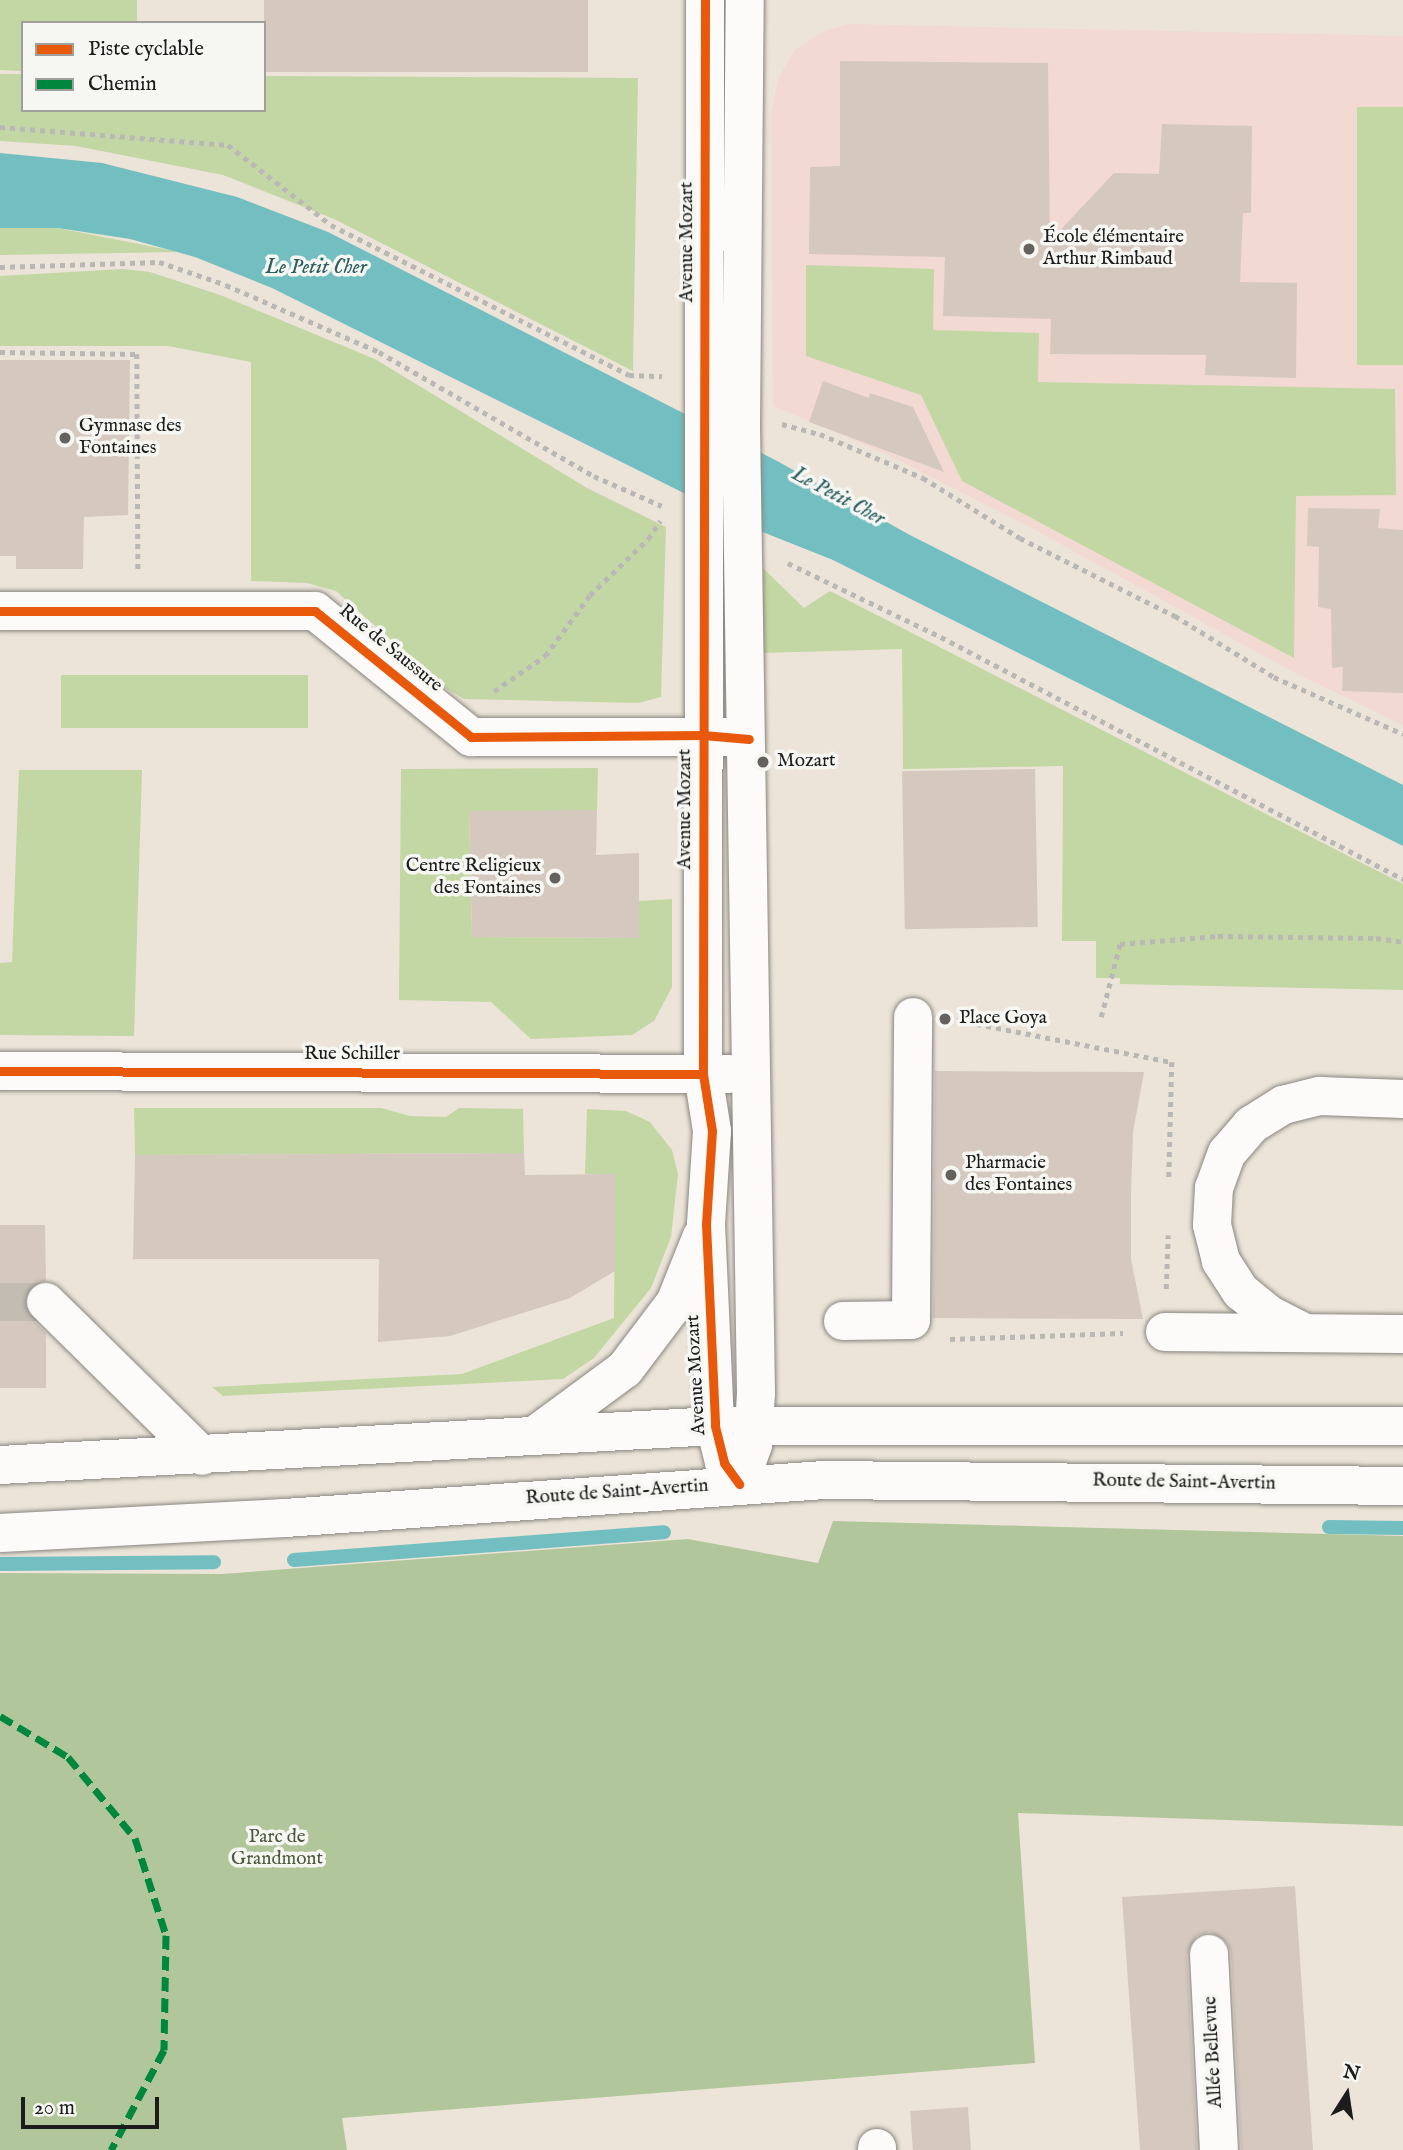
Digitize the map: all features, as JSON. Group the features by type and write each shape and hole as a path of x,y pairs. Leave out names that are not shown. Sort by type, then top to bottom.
{"street":[{"name":"Avenue Mozart","path":"705,0 704,1074 712,1131 706,1224 715,1426 724,1463 739,1484"},
{"path":"739,1484 749,1460 755,1425 749,739 741,425 745,0"},
{"name":"Rue de Saussure","path":"0,611 315,611 471,737 703,735 749,739"},
{"path":"843,1321 911,1320 928,1017"},
{"name":"Rue Schiller","path":"0,1071 752,1074"},
{"path":"1305,1333 1271,1316 1241,1292 1221,1261 1212,1225 1213,1188 1227,1153 1251,1125 1283,1105 1320,1096 1403,1098"},
{"name":"Avenue Mozart","path":"534,1436 625,1369 653,1336 675,1303 706,1224"},
{"path":"46,1302 202,1456"},
{"path":"1165,1332 1403,1334"},
{"path":"0,1465 715,1426 1403,1426"},
{"name":"Route de Saint-Avertin","path":"0,1533 285,1518 739,1484 866,1480 1403,1486"},
{"name":"Allée Bellevue","path":"1209,1954 1219,2150"}],"path":[{"path":"0,267 159,262 226,285 379,352 594,476 668,509 648,539 590,595 544,656 500,690 430,704"},
{"path":"0,352 137,354 138,611"},
{"path":"744,531 793,567 941,637 1403,879"},
{"path":"1101,1017 1120,944 1218,936 1376,937 1403,942"},
{"path":"928,1017 1172,1062 1169,1183"},
{"path":"937,1339 1165,1332 1168,1224"}],"shaded area":[{"path":"848,24 1403,36 1403,725 1295,673 1026,525 884,453 773,406 771,112 779,77 795,50 822,32"}],"green space":[{"path":"0,0 137,0 137,21 21,21 21,71 0,70"},
{"path":"0,74 21,74 21,112 266,112 266,76 638,78 633,371 334,219 223,175 76,146 0,141"},
{"path":"1357,107 1403,107 1403,365 1357,365"},
{"path":"0,227 58,228 179,252 0,255"},
{"path":"806,265 934,269 933,330 1039,333 1038,382 1395,389 1396,495 1296,496 1294,658 962,481 921,395 806,356"},
{"path":"123,269 150,272 220,295 375,359 587,488 666,527 661,697 638,703 464,699 445,688 336,591 307,583 251,581 251,362 168,346 0,346 0,276"},
{"path":"763,568 804,608 830,591 1403,884 1403,990 1120,984 1120,978 1096,978 1096,941 1062,941 1063,766 903,769 902,649 761,653"},
{"path":"61,675 308,675 308,728 61,728"},
{"path":"598,768 597,811 469,811 472,937 639,938 639,901 672,899 672,987 654,1021 632,1035 531,1039 491,1002 399,1000 401,769"},
{"path":"19,770 142,770 134,1036 0,1035 0,963 12,962"},
{"path":"134,1108 381,1108 410,1116 446,1117 459,1108 523,1109 524,1153 135,1155"},
{"path":"587,1109 626,1111 650,1122 672,1150 678,1174 671,1237 651,1288 594,1358 563,1379 223,1396 212,1387 462,1374 614,1318 615,1175 585,1174"},
{"name":"Parc de Grandmont","path":"833,1521 1403,1536 1403,1826 1018,1813 1035,2063 342,2118 347,2150 0,2150 0,1573 222,1574 688,1539 818,1563"}],"water":[{"name":"Le Petit Cher","path":"0,153 102,163 237,197 328,232 779,462 908,534 1403,785 1403,846 833,560 760,531 272,288 195,257 130,239 58,228 0,228"}],"building":[{"path":"264,0 588,0 588,72 266,72"},
{"path":"840,61 1048,63 1050,241 1114,173 1159,174 1162,124 1252,126 1251,213 1243,213 1240,282 1297,283 1296,378 1205,375 1206,355 1050,354 1051,319 943,316 945,257 809,254 810,167 840,166"},
{"name":"Gymnase des Fontaines","path":"0,360 130,360 128,515 84,517 83,569 16,569 16,556 0,556"},
{"path":"823,381 869,398 870,393 913,407 944,472 809,422"},
{"path":"1308,508 1380,509 1378,528 1403,530 1403,693 1342,691 1343,667 1332,668 1331,609 1318,607 1319,547 1307,546"},
{"path":"1035,769 1038,927 905,929 902,771"},
{"name":"Centre Religieux des Fontaines","path":"597,810 596,855 639,853 639,938 472,937 469,811"},
{"path":"935,1071 1144,1072 1133,1132 1131,1194 1131,1259 1143,1319 933,1318"},
{"path":"524,1153 525,1175 615,1174 615,1271 570,1298 450,1336 378,1342 379,1259 133,1259 135,1155"},
{"path":"0,1225 45,1225 46,1281 31,1286 25,1297 30,1317 46,1333 46,1388 0,1388"},
{"path":"1295,1886 1313,2150 1241,2150 1231,1953 1227,1942 1209,1932 1197,1936 1187,1955 1197,2150 1140,2150 1122,1897"},
{"path":"968,2107 971,2150 913,2150 910,2111"}],"waterway":[{"path":"1329,1527 1403,1528"},
{"path":"294,1560 664,1532"},
{"path":"0,1564 214,1562"}],"tunnel":[{"path":"0,1302 46,1302"}],"marked path":[{"path":"0,1716 68,1757 135,1838 166,1935 164,2050 111,2150"}],"cycle path":[{"path":"705,0 703,1074 712,1131 706,1224 715,1426 724,1463 739,1484"},
{"path":"0,611 315,611 471,737 703,735 749,739"},
{"path":"0,1071 703,1074"}],"place":[{"name":"École élémentaire Arthur Rimbaud","path":"1029,249"},
{"name":"Gymnase des Fontaines","path":"65,438"},
{"name":"Mozart","path":"763,762"},
{"name":"Centre Religieux des Fontaines","path":"555,878"},
{"name":"Place Goya","path":"945,1019"},
{"name":"Pharmacie des Fontaines","path":"951,1175"}]}
